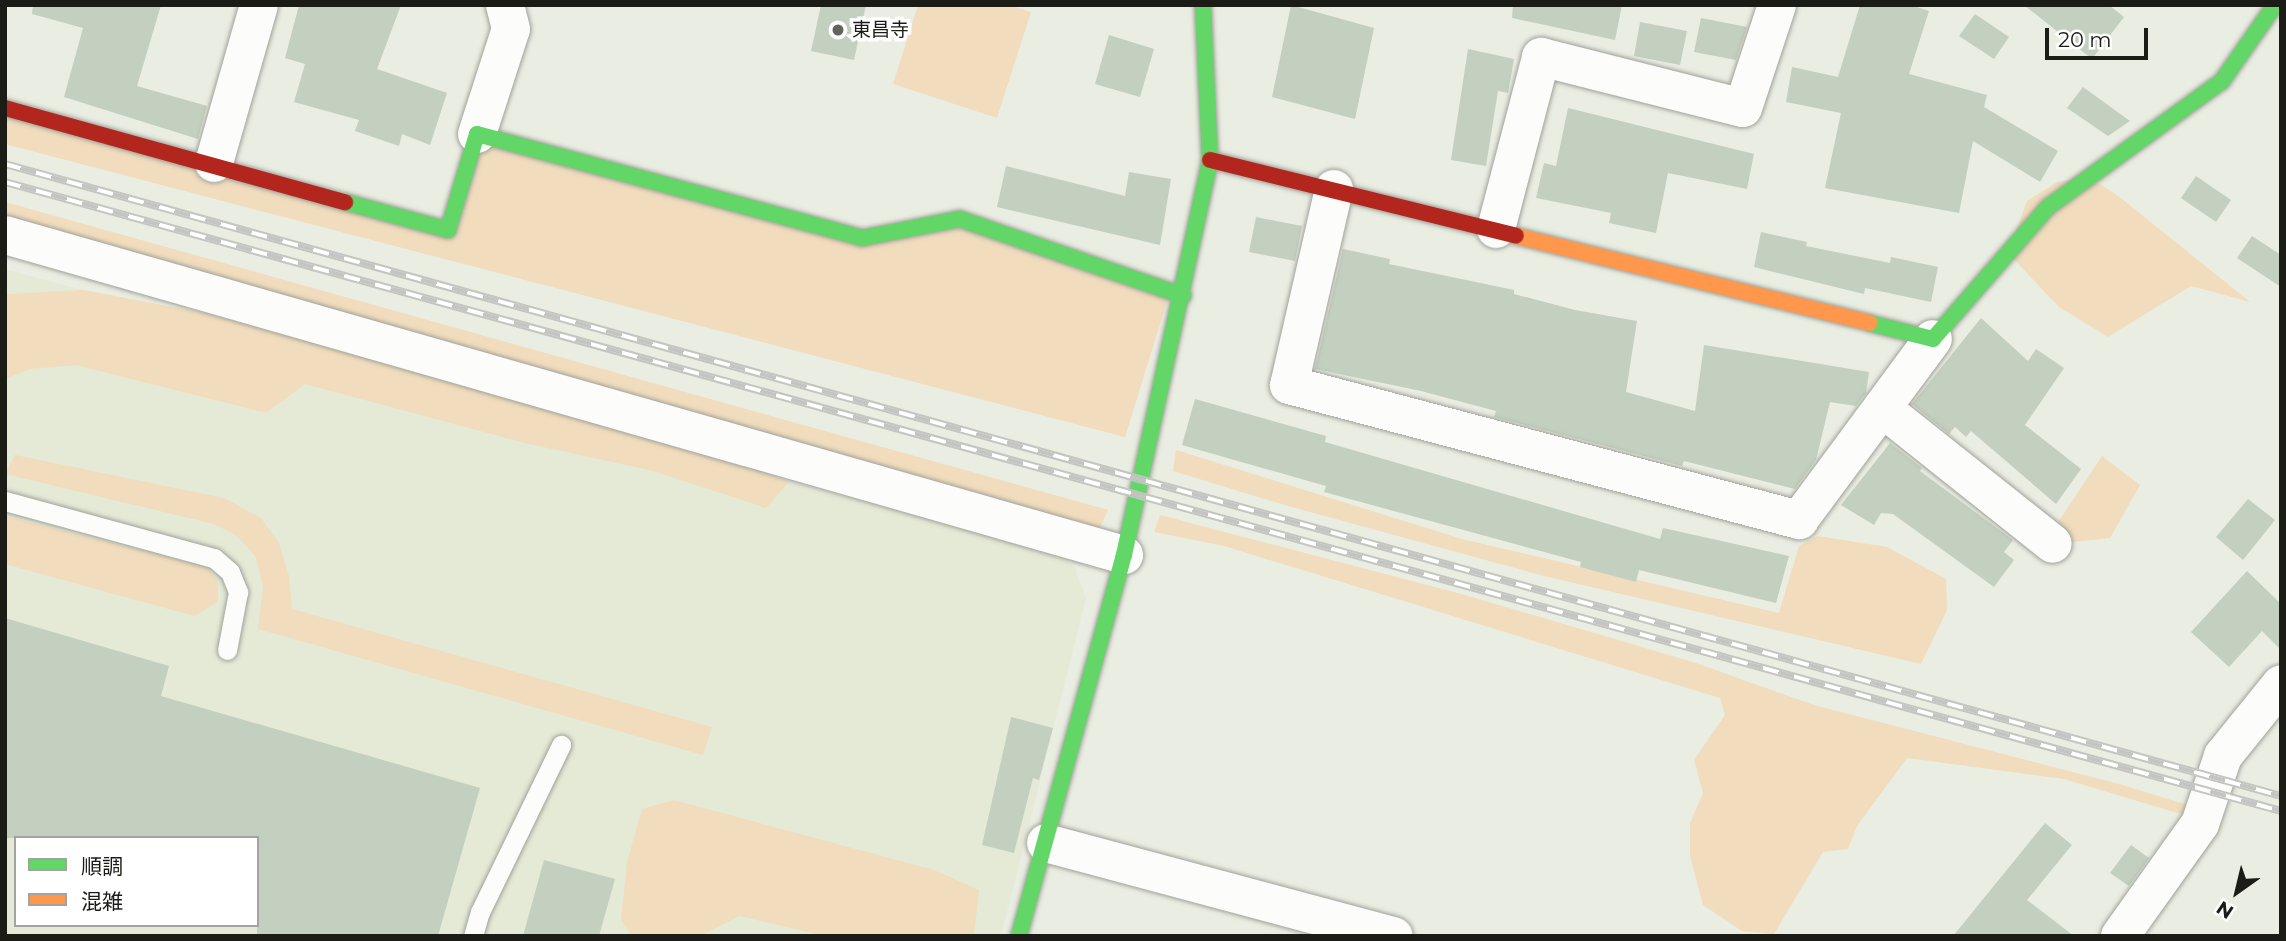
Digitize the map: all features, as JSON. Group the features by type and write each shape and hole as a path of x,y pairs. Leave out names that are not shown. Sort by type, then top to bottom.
{"street":[{"path":"214,163 259,5"},
{"path":"5,108 214,163 448,230 511,29 505,5"},
{"path":"1019,936 1124,555 1183,296 1209,160 1203,5"},
{"path":"1496,229 1541,57 1743,108 1777,5"},
{"path":"1334,189 1289,385 1799,520 1933,339 2048,207 2221,81 2275,5"},
{"path":"477,134 862,238 960,219 1183,296"},
{"path":"1209,160 1933,339"},
{"path":"5,235 1124,555"},
{"path":"1882,408 2053,544"},
{"path":"2120,936 2200,824 2223,756 2281,684"},
{"path":"1046,843 1394,936"}],"lane":[{"path":"5,501 214,558 230,572 238,592 227,650"},
{"path":"474,936 480,912 561,745"}],"shaded area":[{"path":"918,5 1009,5 1031,12 997,118 893,84"},
{"path":"5,111 448,230 477,134 862,238 960,219 1170,292 1125,437 5,144"},
{"path":"2088,177 2117,195 2250,302 2191,286 2108,337 2059,307 2008,253 2027,201 2057,182"},
{"path":"5,202 1108,510 1092,545 5,235"},
{"path":"5,269 1061,555 1075,568 1086,598 1001,936 5,936"},
{"path":"84,290 199,312 380,357 728,457 789,482 766,508 653,471 525,443 305,384 266,413 76,365 30,369 5,379 5,294"},
{"path":"1176,450 1462,539 1779,613 1799,546 1818,536 1887,547 1946,579 1947,610 1921,664 1544,576 1288,506 1173,471"},
{"path":"15,455 224,498 261,518 279,543 289,576 292,609 712,727 703,755 258,629 263,586 256,557 237,536 214,524 5,474"},
{"path":"2102,456 2140,485 2110,538 2053,544 2047,539"},
{"path":"1160,515 1465,595 1696,663 1814,705 2119,784 2194,807 2191,817 2064,779 1907,758 1857,826 1848,849 1823,852 1774,934 1742,931 1703,905 1690,856 1690,823 1703,793 1694,760 1725,715 1720,698 1224,546 1154,532"},
{"path":"5,516 206,567 218,581 218,602 194,616 5,564"},
{"path":"674,800 934,870 979,890 974,936 824,936 740,916 700,936 631,936 621,920 627,862 642,809"}],"building":[{"path":"33,5 161,5 137,86 207,106 198,139 64,97 83,28 32,14"},
{"path":"299,5 401,5 377,69 447,93 430,145 402,134 399,146 355,131 359,120 294,102 305,64 285,58"},
{"name":"東昌寺","path":"821,5 866,5 854,60 811,51"},
{"path":"1291,5 1374,28 1355,119 1272,97"},
{"path":"1513,5 1622,5 1615,40 1512,18"},
{"path":"1860,5 1911,5 1929,11 1909,74 1987,95 1984,107 2058,151 2040,182 1973,141 1959,213 1825,188 1841,113 1786,102 1792,67 1838,77"},
{"path":"2024,5 2109,5 2124,17 2092,59"},
{"path":"1975,14 2009,37 1994,59 1959,36"},
{"path":"1701,18 1747,27 1736,60 1694,52"},
{"path":"1640,22 1687,31 1680,65 1634,56"},
{"path":"1109,35 1154,49 1140,97 1095,84"},
{"path":"1468,49 1514,59 1508,93 1498,91 1486,166 1451,160"},
{"path":"2083,87 2130,121 2108,136 2067,108"},
{"path":"1568,108 1754,154 1747,189 1668,173 1656,233 1609,223 1611,213 1536,198 1544,163 1556,166"},
{"path":"1006,166 1125,196 1129,172 1171,179 1160,245 997,207"},
{"path":"2196,176 2231,200 2216,222 2181,198"},
{"path":"1256,217 1302,226 1295,261 1249,252"},
{"path":"1761,232 1807,242 1806,246 1890,263 1891,257 1938,267 1931,302 1865,288 1864,294 1754,267"},
{"path":"2252,236 2281,255 2281,287 2237,258"},
{"path":"1343,249 1390,259 1389,264 1514,290 1514,294 1575,310 1637,321 1626,392 1695,411 1704,345 1869,372 1866,393 1856,406 1830,402 1816,460 1795,489 1684,461 1682,466 1494,417 1496,411 1421,391 1315,369"},
{"path":"1981,318 2028,361 2036,349 2064,368 2025,425 2081,469 2056,504 1971,431 1966,437 1955,427 1949,434 1912,404"},
{"path":"1195,399 1326,436 1325,442 1660,539 1663,528 1789,556 1776,603 1639,570 1636,582 1580,567 1581,562 1324,492 1326,486 1182,445"},
{"path":"1890,443 1922,468 1920,471 2013,540 2004,552 2014,560 1994,587 1893,514 1881,513 1874,525 1841,505"},
{"path":"2248,499 2275,520 2243,560 2216,537"},
{"path":"2247,571 2281,604 2281,650 2262,631 2229,667 2191,632"},
{"path":"5,618 169,666 161,696 480,788 438,936 257,936 259,836 5,838"},
{"path":"1011,717 1053,728 1039,780 1033,778 1014,853 982,845"},
{"path":"2045,823 2072,845 2027,900 2074,936 1953,936"},
{"path":"2131,845 2149,858 2129,886 2110,873"},
{"path":"544,860 615,879 599,936 523,936"}],"railway":[{"path":"5,164 2281,796"},
{"path":"5,182 2281,811"}],"traffic: fast":[{"path":"1019,936 1124,555 1210,160 1203,5"},
{"path":"1869,323 1933,339 2048,207 2222,81 2275,5"},
{"path":"345,202 448,230 477,134 862,238 960,219 1183,296"}],"traffic: slow":[{"path":"1516,236 1869,323"}],"traffic: jam":[{"path":"5,108 345,202"},
{"path":"1210,160 1516,236"}],"place":[{"name":"東昌寺","path":"838,30"}]}
